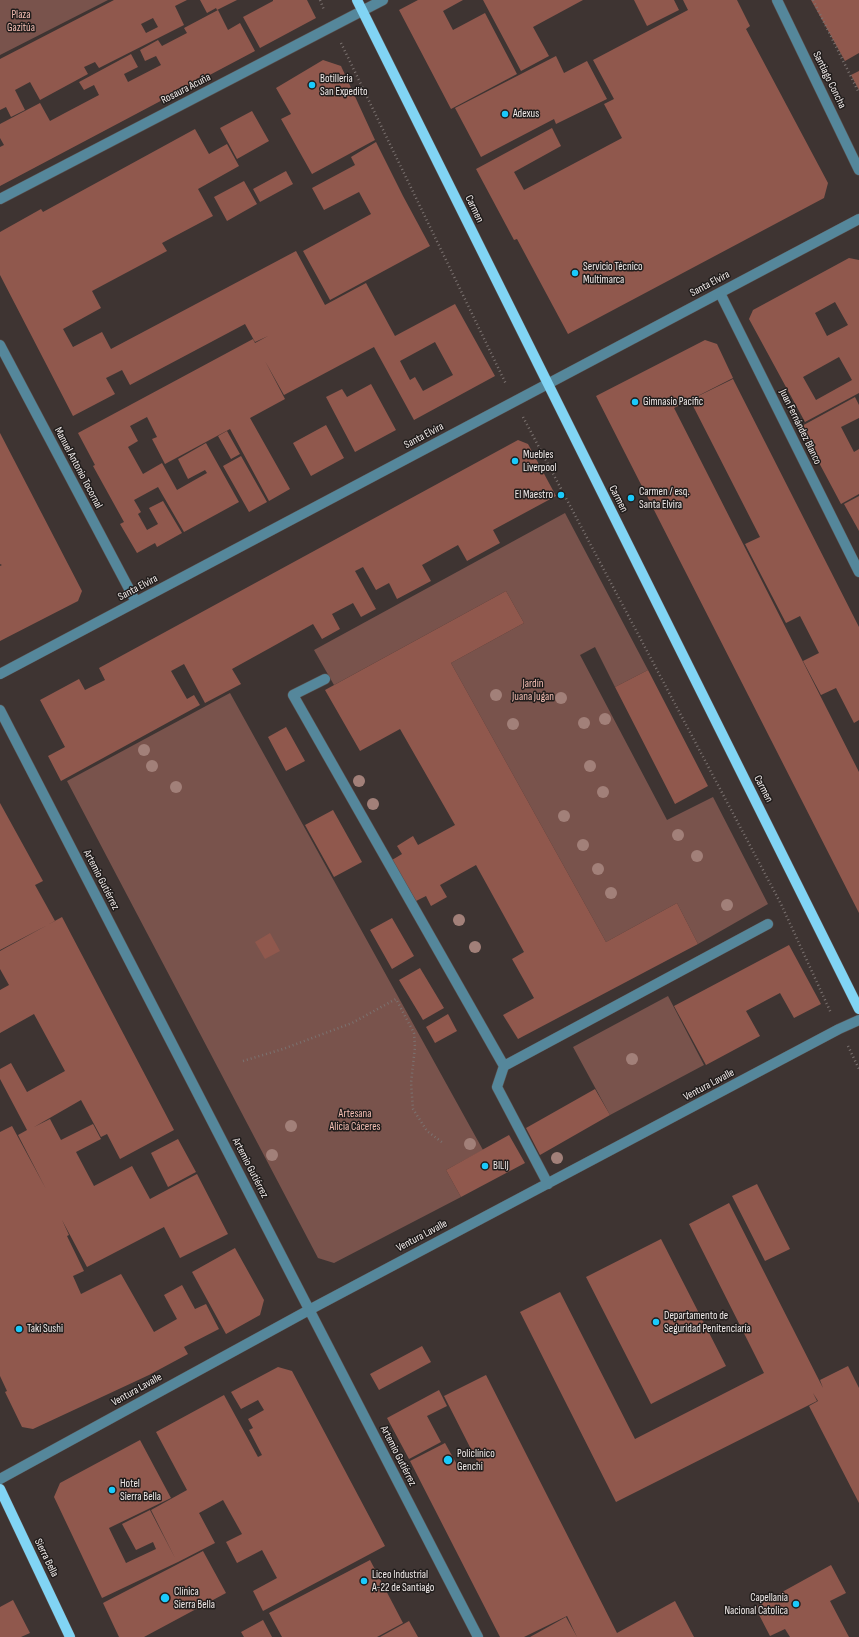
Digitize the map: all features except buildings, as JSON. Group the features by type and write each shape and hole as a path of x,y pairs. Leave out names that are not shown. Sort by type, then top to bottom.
{"main road":[{"name":"Carmen","path":"357,0 859,1009"},
{"name":"Sierra Bella","path":"0,1489 70,1637"}],"street":[{"name":"Rosaura Acuña","path":"0,199 383,0"},
{"name":"Santiago Concha","path":"777,0 859,170"},
{"name":"Santa Elvira","path":"0,674 859,219"},
{"name":"Juan Fernández Blanco","path":"720,293 859,572"},
{"name":"Manuel Antonio Tocornal","path":"0,345 136,602"},
{"path":"325,679 293,695 504,1066"},
{"name":"Artemio Gutiérrez","path":"0,710 478,1637"},
{"path":"548,1184 497,1087 504,1066 768,924"},
{"name":"Ventura Lavalle","path":"0,1479 309,1310 839,1029 859,1020"}],"path":[{"path":"320,0 515,401 781,904 859,1069"},
{"path":"813,0 859,93"},
{"path":"243,1061 283,1049 352,1023 396,999 414,1033 415,1047 411,1083 413,1109 427,1131 443,1143"}],"green space":[{"name":"Plaza Gazitúa","path":"0,0 108,0 0,55"},
{"name":"Jardín Juana Jugan","path":"565,513 648,670 615,687 595,647 580,655 667,820 713,797 768,904 698,944 677,903 606,942 451,663 524,623 506,591 334,685 314,650"},
{"name":"Artesana Alicia Cáceres","path":"230,693 483,1150 446,1170 461,1197 334,1263 318,1258 67,781"},
{"path":"668,996 704,1065 610,1115 573,1047"}],"place":[{"name":"Botilleria San Expedito","path":"312,85"},
{"name":"Adexus","path":"505,114"},
{"name":"Servicio Técnico Multimarca","path":"575,273"},
{"name":"Gimnasio Pacific","path":"635,402"},
{"name":"Muebles Liverpool","path":"515,461"},
{"name":"El Maestro","path":"561,495"},
{"name":"Carmen / esq. Santa Elvira","path":"631,498"},
{"name":"BILIJ","path":"485,1166"},
{"name":"Departamento de Seguridad Penitenciaría","path":"656,1322"},
{"name":"Taki Sushi","path":"19,1329"},
{"name":"Policlínico Genchi","path":"448,1460"},
{"name":"Hotel Sierra Bella","path":"112,1490"},
{"name":"Liceo Industrial A-22 de Santiago","path":"364,1581"},
{"name":"Clínica Sierra Bella","path":"165,1598"},
{"name":"Capellania Nacional Catolica","path":"796,1604"}]}
